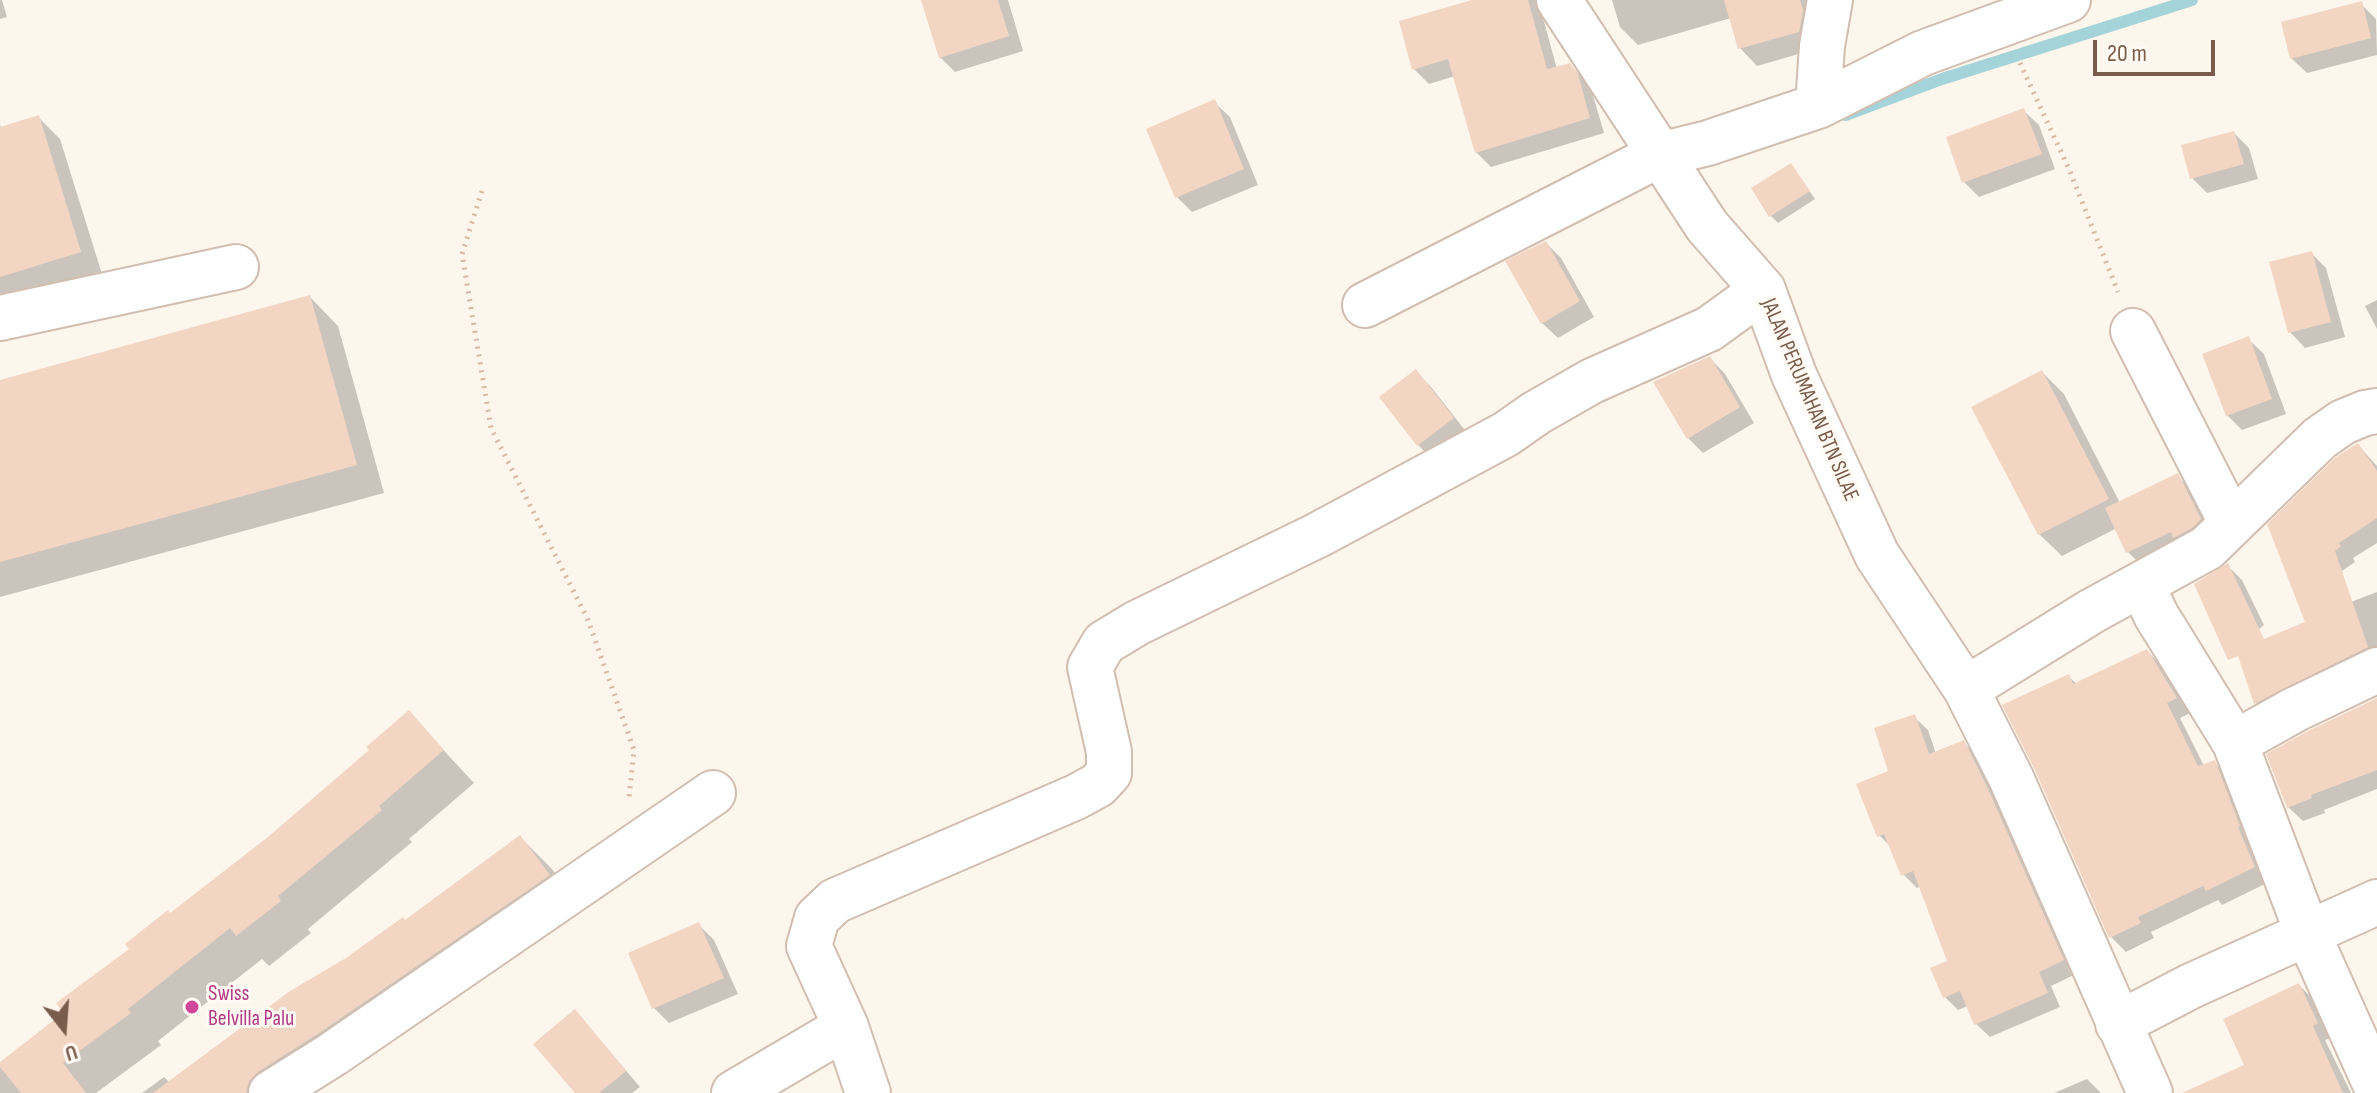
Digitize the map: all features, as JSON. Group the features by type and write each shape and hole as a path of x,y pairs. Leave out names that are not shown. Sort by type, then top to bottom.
{"street":[{"name":"JALAN PERUMAHAN BTN SILAE","path":"1559,0 1707,226 1763,290 1794,375 1877,555 1966,689 2011,778 2150,1093"},
{"path":"1818,106 1822,46 1830,0"},
{"path":"1365,305 1659,155 1708,143 1818,106 1923,53 2068,0"},
{"path":"0,318 236,267"},
{"path":"868,1093 846,1027 809,946 817,918 835,901 1098,785 1109,773 1109,752 1090,667 1104,643 1137,623 1318,535 1506,434 1592,381 1709,329 1763,290"},
{"path":"2133,331 2232,524"},
{"path":"1966,689 2092,611 2207,548 2320,438 2343,422 2377,411"},
{"path":"2142,585 2156,615 2235,743 2307,932 2377,1088"},
{"path":"2235,743 2377,670"},
{"path":"271,1093 333,1054 713,793"},
{"path":"2118,1024 2307,932 2377,902"},
{"path":"734,1093 846,1027"}],"path":[{"path":"2002,24 2069,169 2133,331"},
{"path":"482,191 462,254 491,428 588,620 634,750 623,854"}],"building":[{"path":"921,0 998,0 1009,36 939,58"},
{"path":"1472,0 1528,0 1547,69 1570,63 1578,74 1590,118 1475,153 1448,59 1412,70 1399,21"},
{"path":"1724,0 1800,0 1803,10 1799,32 1738,49"},
{"path":"2362,1 2371,38 2290,59 2281,22"},
{"path":"1215,99 1244,169 1175,198 1146,129"},
{"path":"2024,108 2042,154 1962,183 1946,137"},
{"path":"39,115 81,252 0,277 0,127"},
{"path":"2234,131 2244,164 2190,179 2181,145"},
{"path":"1791,163 1810,191 1769,217 1751,188"},
{"path":"1546,241 1580,301 1541,324 1505,261"},
{"path":"2312,251 2331,322 2288,333 2269,262"},
{"path":"310,295 357,465 0,562 0,380"},
{"path":"2249,336 2272,399 2226,416 2202,354"},
{"path":"1710,356 1740,407 1687,439 1653,382"},
{"path":"1416,369 1454,418 1417,446 1379,397"},
{"path":"2042,370 2109,499 2038,535 1971,407"},
{"path":"2358,443 2377,471 2377,518 2339,543 2341,546 2335,551 2368,647 2254,704 2238,656 2228,660 2194,584 2228,563 2264,639 2305,622 2267,524 2336,457"},
{"path":"2178,473 2201,519 2173,538 2171,532 2126,553 2105,508"},
{"path":"2147,649 2177,698 2167,703 2198,766 2215,760 2255,867 2206,891 2203,886 2138,917 2141,923 2109,938 2034,768 2002,705 2069,674 2073,684"},
{"path":"2377,698 2377,770 2311,795 2312,798 2287,808 2266,754"},
{"path":"409,710 444,750 379,806 382,810 278,896 281,901 236,936 230,928 128,1009 131,1013 63,1063 86,1093 21,1093 0,1067 0,1062 63,1013 56,1003 129,949 125,944 168,910 170,913 268,837 369,750 366,747"},
{"path":"1915,714 1929,754 1964,740 2064,960 2039,972 2048,993 1974,1025 1960,991 1943,998 1930,968 1947,961 1913,871 1901,876 1884,834 1877,837 1856,784 1888,771 1874,728"},
{"path":"520,835 550,875 258,1072 249,1081 246,1093 153,1093 290,991 346,958 403,917 405,920"},
{"path":"699,922 724,978 652,1009 628,953"},
{"path":"2299,983 2318,1023 2313,1026 2343,1093 2182,1093 2244,1065 2223,1019"},
{"path":"575,1009 626,1071 599,1093 575,1093 533,1044"}],"waterway":[{"path":"1846,115 1942,79 2192,0"}],"place":[{"name":"Swiss Belvilla Palu","path":"192,1007"}]}
